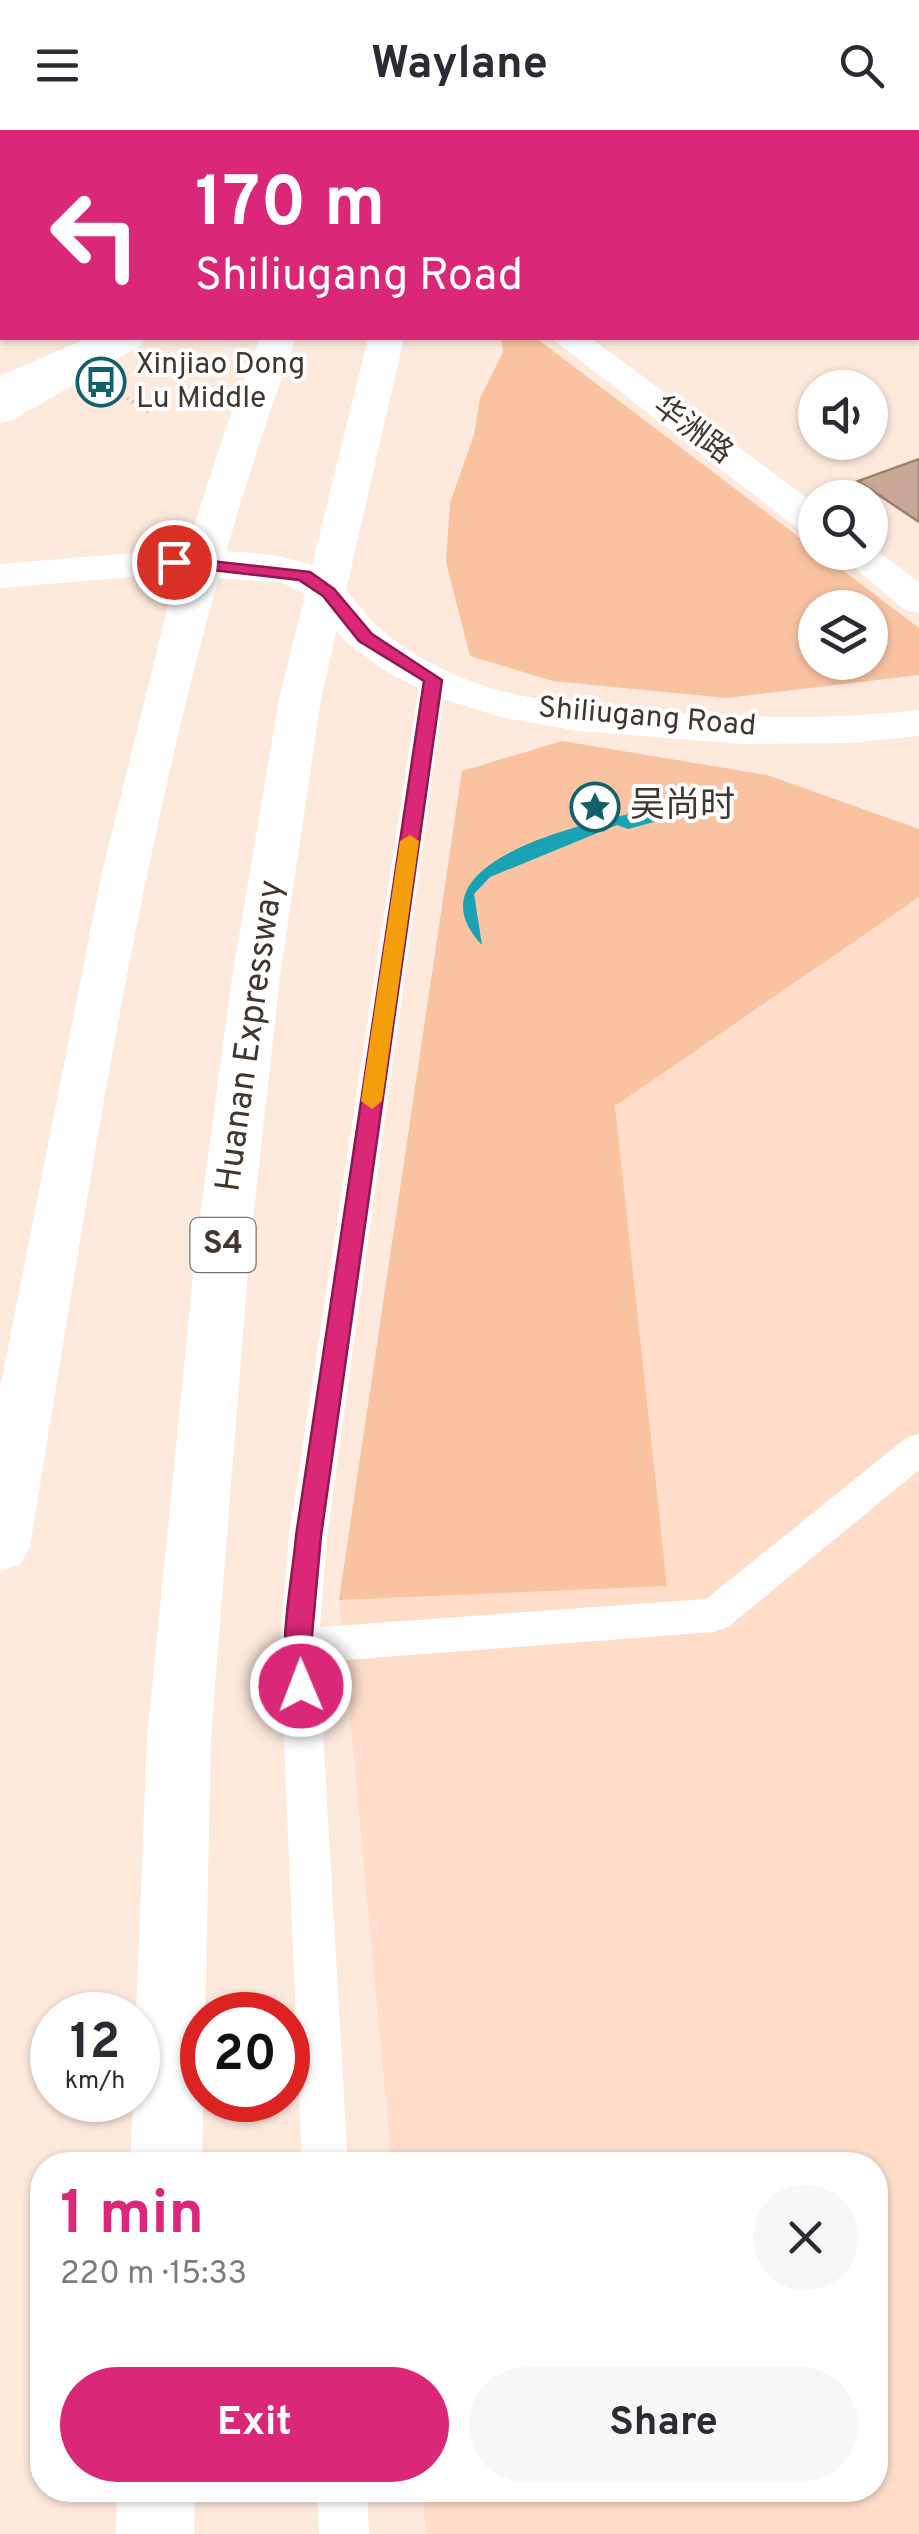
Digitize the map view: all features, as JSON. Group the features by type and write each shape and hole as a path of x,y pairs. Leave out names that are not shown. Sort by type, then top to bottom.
{"main road":[{"path":"0,389 110,340"},
{"path":"0,412 126,340"},
{"path":"0,1546 123,870 181,628 251,404 277,340"},
{"name":"Huanan Expressway","path":"166,2152 179,1737 223,1246 256,978 300,699 386,340"},
{"name":"华洲路","path":"572,340 798,511"},
{"name":"Shiliugang Road","path":"0,576 113,562 174,562 304,576 328,592 366,638 433,680 481,699 576,718 710,730 876,730 919,723"},
{"path":"878,570 919,601"}],"lane":[{"path":"325,2152 299,1646 308,1536 433,680"},
{"path":"299,1646 714,1615 919,1449"},
{"path":"343,2502 344,2534"}],"shaded area":[{"path":"501,340 539,340 798,536 798,570 842,570 869,590 798,590 798,680 877,680 726,698 553,681 470,656 446,562 450,503 474,435 480,398 503,352"},
{"path":"888,605 919,628 919,675 888,679"},
{"path":"562,741 767,775 919,829 919,897 615,1106 667,1586 339,1600 462,771"},
{"path":"919,897 919,2534 426,2534 423,2502 888,2502 888,2152 391,2152 339,1600 667,1586 615,1106"}],"water":[{"path":"700,803 717,805 628,829 617,825 490,877 474,894 482,945 463,912 470,884 497,860 536,841 629,814"}],"building":[{"path":"919,459 919,522 888,501 888,480 861,480"}],"slow traffic":[{"path":"372,1101 410,841"}],"place":[{"name":"Xinjiao Dong Lu Middle","path":"101,382"},
{"name":"吴尚时","path":"595,807"}],"route":[{"path":"174,562 261,568 304,576 328,592 366,638 433,680 308,1536 299,1646 301,1686"}]}
